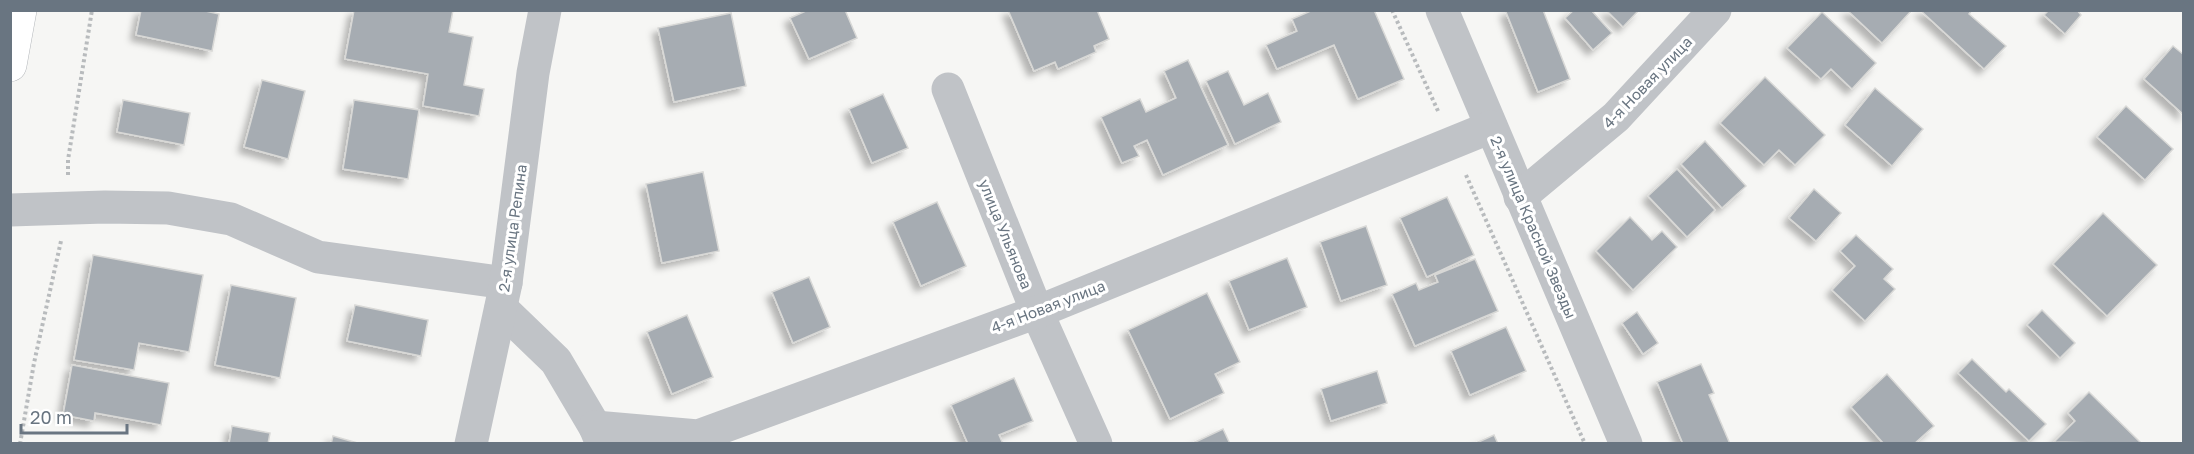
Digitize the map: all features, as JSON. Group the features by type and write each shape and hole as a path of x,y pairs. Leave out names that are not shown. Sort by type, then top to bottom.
{"main road":[{"path":"10,65 20,10"}],"street":[{"name":"2-я улица Репина","path":"471,444 503,296 533,73 545,10"},
{"name":"2-я улица Красной Звезды","path":"1442,10 1626,444"},
{"name":"4-я Новая улица","path":"1520,196 1616,117 1715,10"},
{"name":"улица Ульянова","path":"948,89 1037,312 1096,444"},
{"name":"4-я Новая улица","path":"598,435 698,436 1037,312 1491,127"},
{"path":"10,210 168,208 231,219 318,257 503,296 556,361 598,435"}],"path":[{"path":"1392,10 1585,444"}],"building":[{"path":"141,10 201,10 219,14 212,51 136,35"},
{"path":"354,10 453,10 449,32 473,37 464,85 484,89 479,116 423,106 428,74 345,59"},
{"path":"808,10 845,10 857,38 809,59 790,18"},
{"path":"1008,10 1097,10 1109,39 1094,46 1096,52 1058,69 1055,62 1034,71"},
{"path":"1313,10 1374,10 1404,79 1358,99 1334,45 1277,69 1266,45 1297,31 1292,19"},
{"path":"1509,10 1543,10 1570,79 1538,92 1506,12"},
{"path":"1574,10 1591,10 1612,33 1593,50 1565,18"},
{"path":"1606,10 1639,10 1623,27"},
{"path":"1847,10 1912,10 1882,43"},
{"path":"1920,10 1972,10 1969,14 2006,46 1984,69"},
{"path":"2049,10 2077,10 2081,15 2065,34 2044,15"},
{"path":"1822,12 1876,63 1852,89 1831,69 1821,79 1787,48"},
{"path":"731,13 746,86 674,102 658,28"},
{"path":"2173,46 2184,55 2184,115 2144,79"},
{"path":"1188,60 1228,145 1163,175 1147,140 1134,146 1139,156 1122,163 1101,117 1140,99 1146,112 1176,98 1164,71"},
{"path":"1228,71 1244,105 1268,93 1281,122 1235,144 1206,81"},
{"path":"1765,77 1825,135 1795,165 1779,150 1764,165 1720,123"},
{"path":"262,80 305,91 288,159 244,147"},
{"path":"1875,88 1923,129 1892,166 1845,125"},
{"path":"883,94 908,148 872,163 849,109"},
{"path":"123,100 190,113 184,145 117,132"},
{"path":"354,100 419,110 408,179 343,169"},
{"path":"2126,106 2173,149 2145,180 2097,137"},
{"path":"1705,141 1746,186 1722,208 1681,164"},
{"path":"1677,169 1715,210 1687,237 1648,196"},
{"path":"703,172 719,251 662,263 646,184"},
{"path":"1814,189 1841,213 1816,241 1789,218"},
{"path":"1447,197 1474,255 1427,277 1400,218"},
{"path":"937,202 966,266 921,286 893,222"},
{"path":"2103,213 2157,265 2107,316 2053,264"},
{"path":"1630,217 1652,240 1662,231 1677,247 1633,290 1596,251"},
{"path":"1366,226 1387,285 1341,301 1320,242"},
{"path":"1856,235 1893,269 1884,279 1895,289 1865,321 1832,290 1855,266 1840,251"},
{"path":"93,255 203,275 189,352 139,343 134,370 74,360"},
{"path":"1287,258 1307,307 1249,330 1229,281"},
{"path":"1475,259 1498,311 1415,346 1392,294 1416,283 1419,290 1438,282 1435,275"},
{"path":"809,277 830,327 793,343 772,292"},
{"path":"231,285 296,298 280,378 215,365"},
{"path":"1207,293 1240,362 1215,374 1224,393 1170,419 1128,330"},
{"path":"355,305 428,320 421,356 347,341"},
{"path":"2042,310 2075,343 2060,358 2027,325"},
{"path":"1637,312 1658,343 1643,354 1622,323"},
{"path":"687,315 713,377 672,394 647,332"},
{"path":"1506,327 1526,371 1470,395 1451,351"},
{"path":"1972,359 2006,392 2009,389 2046,424 2029,441 1958,373"},
{"path":"1701,364 1714,393 1709,395 1730,444 1683,444 1657,382"},
{"path":"72,365 169,383 161,425 95,413 94,421 63,415"},
{"path":"1377,371 1387,403 1331,421 1321,389"},
{"path":"1887,374 1934,426 1914,444 1884,444 1851,407"},
{"path":"1014,378 1033,421 999,435 1003,444 968,444 951,405"},
{"path":"2089,392 2142,444 2054,442 2075,421 2068,413"},
{"path":"232,426 270,433 268,444 229,444"},
{"path":"1223,429 1230,444 1191,444"},
{"path":"1494,435 1498,444 1474,444"},
{"path":"333,436 361,444 331,444"}]}
